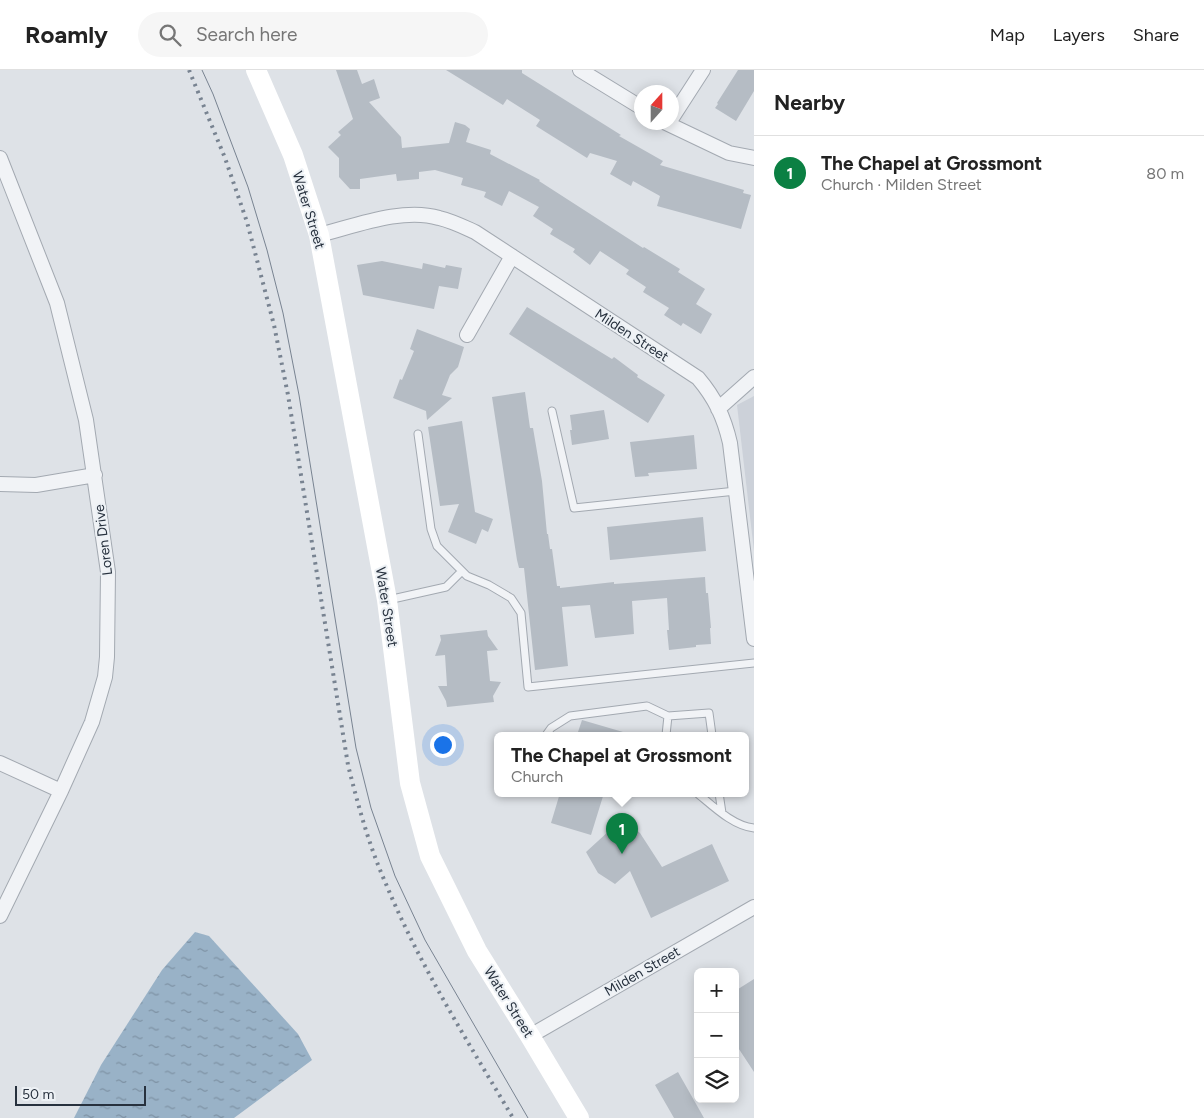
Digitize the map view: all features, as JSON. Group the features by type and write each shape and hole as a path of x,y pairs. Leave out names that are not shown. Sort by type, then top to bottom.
{"street":[{"name":"Water Street","path":"256,70 293,155 319,235 387,600 410,783 430,856 477,951 579,1118"},
{"path":"580,70 634,103"},
{"path":"679,105 702,70"},
{"path":"679,128 728,153 754,158"},
{"name":"Loren Drive","path":"0,158 57,304 86,420 108,572 107,657 104,678 92,722 61,791 0,916"},
{"name":"Milden Street","path":"319,235 390,217 412,214 438,217 475,232 698,378 709,391 726,422 754,639"},
{"path":"467,335 512,256"},
{"path":"718,408 754,377"},
{"path":"0,484 36,485 95,475"},
{"path":"0,763 61,791"},
{"name":"Milden Street","path":"530,1036 754,907"}],"lane":[{"path":"552,411 574,508 736,491"},
{"path":"418,434 431,528 437,546 467,576 501,592 511,598 517,605 521,613 528,687 754,664"},
{"path":"387,600 446,587 462,571"},
{"path":"548,732 551,728 570,716 647,706 668,716 709,713 712,732"},
{"path":"666,732 668,716"},
{"path":"702,797 722,813 746,827 754,828"},
{"path":"720,797 722,813"}],"shaded area":[{"path":"754,396 754,551 737,405"}],"water":[{"path":"195,932 209,936 298,1034 312,1060 234,1118 74,1118 101,1065 162,970"}],"building":[{"path":"336,70 357,70 362,84 374,79 380,98 369,102 401,137 402,148 449,143 455,122 465,125 470,129 466,142 491,150 490,154 540,180 643,248 680,269 678,272 705,289 696,304 712,314 701,334 683,323 681,326 664,315 669,308 643,292 646,287 626,274 629,270 600,251 590,265 573,252 575,249 550,234 553,229 533,216 539,207 509,191 502,206 484,197 486,192 461,185 463,178 435,170 419,172 419,179 397,181 396,174 360,179 360,189 350,189 339,177 339,158 328,147 341,135 338,132 353,119"},
{"path":"446,70 522,70 522,73 621,135 619,136 663,161 660,165 744,190 743,193 751,195 741,229 657,206 660,196 633,181 631,186 610,174 617,161 590,153 587,158 536,126 540,120 507,99 503,105"},
{"path":"738,70 754,70 754,91 736,121 715,108"},
{"path":"382,261 422,269 423,263 445,268 446,265 462,268 458,289 439,286 434,309 363,295 357,265"},
{"path":"527,307 612,359 614,357 638,375 637,377 665,395 648,423 509,334"},
{"path":"417,329 464,347 458,367 450,375 442,395 452,398 427,420 426,411 393,398 414,351 410,349"},
{"path":"525,392 530,428 533,428 542,481 547,534 550,549 552,549 557,586 560,586 560,588 614,582 614,584 705,577 706,593 708,593 711,644 669,650 667,598 632,601 634,634 595,638 590,605 562,607 568,666 535,670 524,568 519,568 517,560 492,397"},
{"path":"604,410 609,439 572,445 570,415"},
{"path":"462,421 475,512 493,519 488,532 482,529 476,544 448,532 459,504 440,506 428,427"},
{"path":"694,435 697,469 648,473 649,476 635,477 630,442"},
{"path":"703,517 706,551 610,560 607,527"},
{"path":"487,630 488,636 498,650 487,651 490,681 501,682 493,696 494,702 447,707 438,686 447,686 445,655 435,656 441,640 440,635"},
{"path":"582,720 623,732 578,732"},
{"path":"559,797 603,797 591,835 551,823"},
{"path":"622,819 640,833 662,867 712,844 729,881 651,918 630,871 615,884 598,873 586,852"},
{"path":"754,979 754,1072 739,1049 739,988"},
{"path":"678,1072 704,1118 674,1118 655,1085"}],"tram line":[{"path":"202,70 248,187 283,313 299,395 356,748 371,808 395,876 425,940 528,1118"}],"railway":[{"path":"189,70 225,158 247,222 274,325 288,395 348,765 364,825 374,855 399,914 429,974 513,1118"}],"place":[{"name":"The Chapel at Grossmont","path":"622,854"}]}
